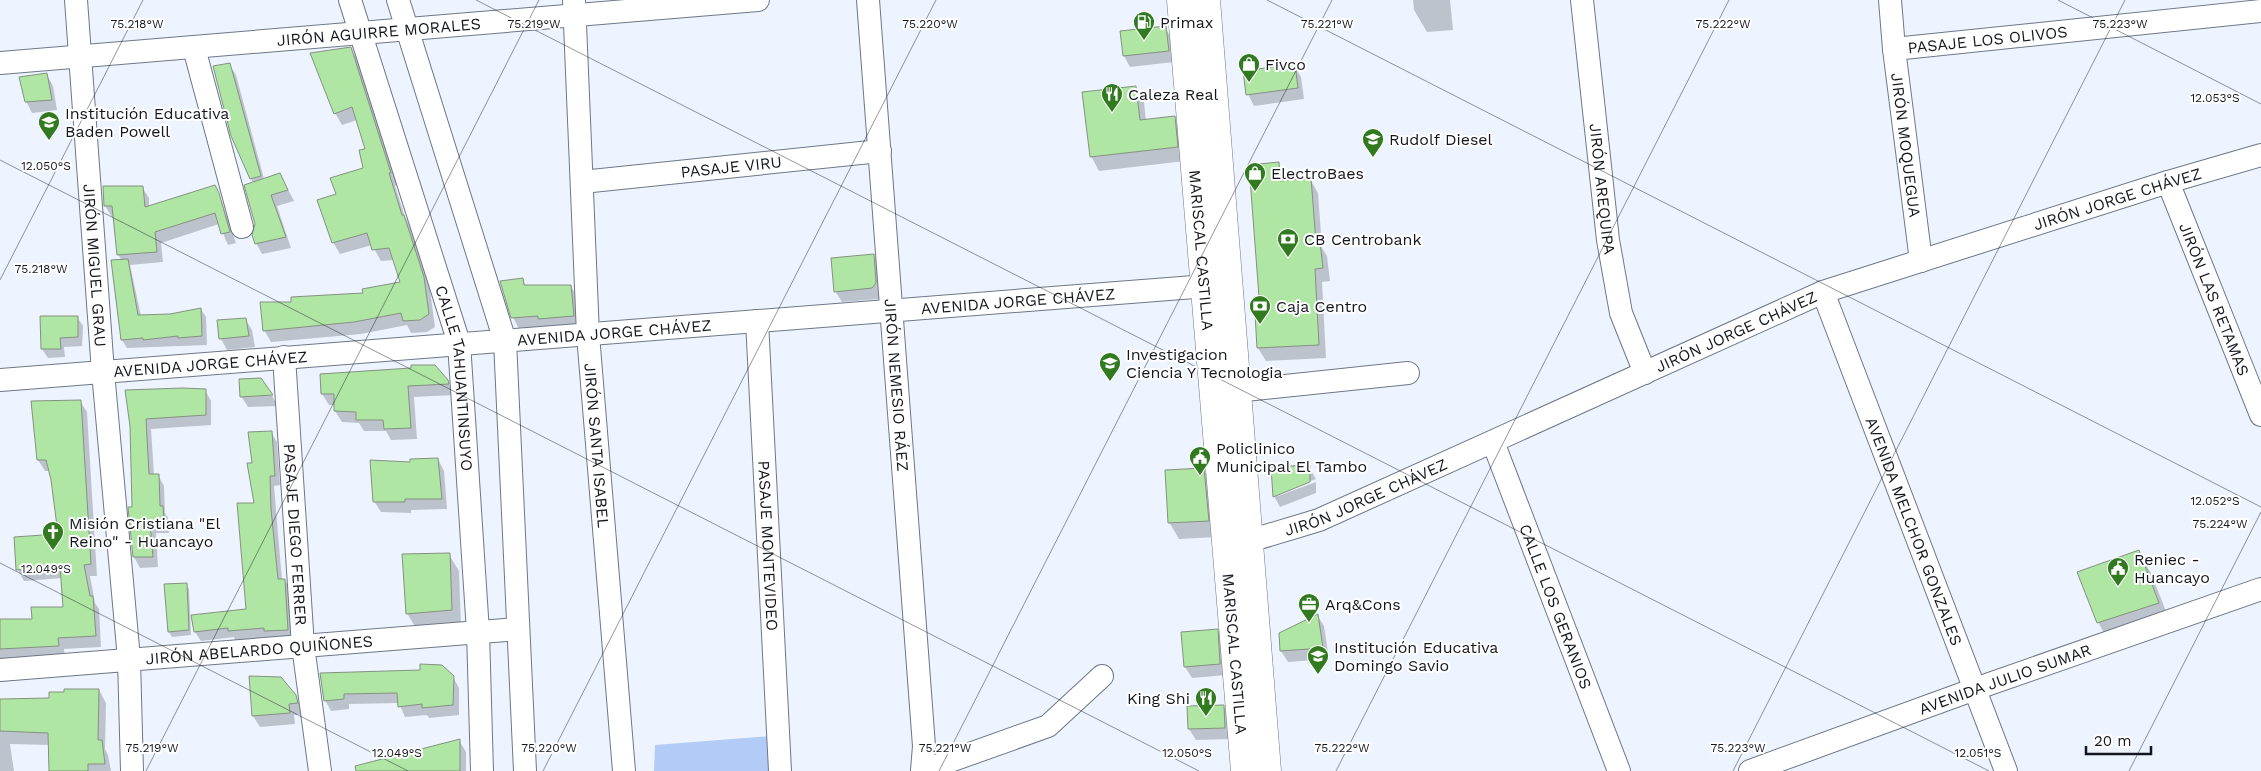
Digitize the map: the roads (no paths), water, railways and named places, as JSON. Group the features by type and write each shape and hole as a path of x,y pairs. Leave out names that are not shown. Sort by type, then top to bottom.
{"highway":[{"name":"MARISCAL CASTILLA","path":"1181,0 1216,285 1237,542 1267,771"},
{"name":"MARISCAL CASTILLA","path":"1206,0 1216,285 1236,391 1237,542 1245,771"}],"street":[{"name":"JIRÓN MIGUEL GRAU","path":"76,0 103,372 129,659 132,771"},
{"name":"CALLE TAHUANTINSUYO","path":"350,0 459,343 478,632 482,771"},
{"path":"398,0 505,341 525,771"},
{"name":"JIRÓN AGUIRRE MORALES","path":"0,63 407,30 575,8 758,0"},
{"name":"JIRÓN NEMESIO RÁEZ","path":"868,0 924,746 922,771"},
{"name":"JIRÓN AREQUIPA","path":"1582,0 1608,240 1621,313 1645,373"},
{"name":"JIRÓN MOQUEGUA","path":"1890,0 1894,49 1921,261"},
{"name":"JIRÓN SANTA ISABEL","path":"575,8 588,335 624,771"},
{"name":"PASAJE LOS OLIVOS","path":"1894,49 2261,11"},
{"path":"194,48 242,226"},
{"name":"PASAJE VIRU","path":"582,182 880,151"},
{"name":"JIRÓN JORGE CHÁVEZ","path":"1237,542 1319,520 1823,292 2168,182 2261,155"},
{"name":"JIRÓN LAS RETAMAS","path":"2168,182 2261,415"},
{"name":"AVENIDA JORGE CHÁVEZ","path":"0,380 1216,285"},
{"name":"AVENIDA MELCHOR GONZALES","path":"1823,292 2006,771"},
{"name":"PASAJE MONTEVIDEO","path":"756,321 780,771"},
{"name":"PASAJE DIEGO FERRER","path":"284,357 303,646 320,771"},
{"path":"1236,391 1408,373"},
{"name":"CALLE LOS GERANIOS","path":"1493,442 1620,771"},
{"name":"AVENIDA JULIO SUMAR","path":"1750,771 1975,689 2261,589"},
{"name":"JIRÓN ABELARDO QUIÑONES","path":"0,670 518,629"},
{"path":"922,771 1048,726 1102,676"}],"place":[{"name":"Primax","path":"1144,41"},
{"name":"Fivco","path":"1249,83"},
{"name":"Caleza Real","path":"1112,113"},
{"name":"Institución Educativa Baden Powell","path":"49,141"},
{"name":"Rudolf Diesel","path":"1373,158"},
{"name":"ElectroBaes","path":"1255,192"},
{"name":"CB Centrobank","path":"1288,258"},
{"name":"Caja Centro","path":"1260,325"},
{"name":"Investigacion Ciencia Y Tecnologia","path":"1110,382"},
{"name":"Policlinico Municipal El Tambo","path":"1200,476"},
{"name":"Misión Cristiana \"El Reino\" - Huancayo","path":"53,551"},
{"name":"Reniec - Huancayo","path":"2118,587"},
{"name":"Arq&Cons","path":"1309,623"},
{"name":"Institución Educativa Domingo Savio","path":"1318,675"},
{"name":"King Shi","path":"1206,717"}]}
